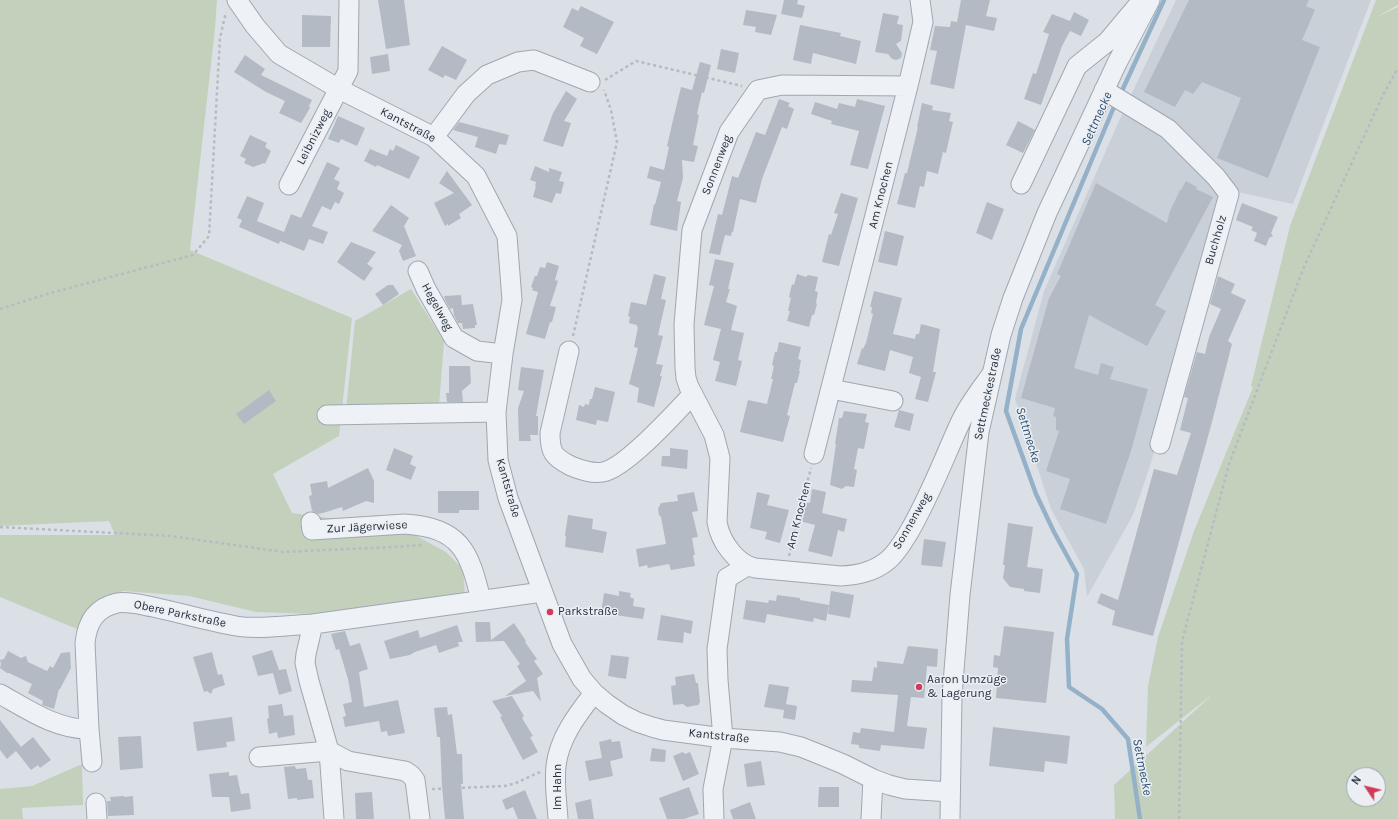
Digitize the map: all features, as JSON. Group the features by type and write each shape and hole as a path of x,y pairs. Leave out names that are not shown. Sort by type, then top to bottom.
{"street":[{"name":"Leibnizweg","path":"289,185 348,71 349,0"},
{"name":"Am Knochen","path":"814,454 923,22 920,0"},
{"path":"1021,184 1077,66 1107,42 1142,0"},
{"name":"Settmeckestraße","path":"950,819 952,696 961,588 979,432 1001,335 1013,298 1047,213 1108,92 1117,63 1150,0"},
{"name":"Kantstraße","path":"232,4 255,26 279,54 339,89 434,137 476,176 507,236 512,300 503,354 496,412 498,460 508,498 562,644 582,679 594,693 623,715 637,722 663,730 723,738 780,742 801,747 843,764 873,779 905,789 950,792"},
{"path":"434,137 466,94 487,75 518,62 534,60 590,82"},
{"path":"758,90 782,85 908,86"},
{"name":"Sonnenweg","path":"758,90 729,132 692,230 684,324 686,378 714,435 720,458 717,522 718,532 730,550 748,566 786,572 841,576 869,572 889,560 917,519 971,403 992,375"},
{"name":"Buchholz","path":"1108,92 1168,130 1216,177 1229,194 1160,444"},
{"name":"Hegelweg","path":"418,271 454,338 477,351 503,354"},
{"path":"570,350 550,433 550,440 552,452 555,456 578,469 588,472 602,473 617,467 639,448 693,394"},
{"path":"831,389 893,401"},
{"path":"327,415 496,412"},
{"name":"Zur Jägerwiese","path":"311,522 312,530 404,524 419,525 446,534 463,549 469,559 475,573 481,600"},
{"path":"714,819 713,789 723,738 717,649 722,611 727,578 748,566"},
{"path":"334,819 329,750 305,664 313,624 542,592"},
{"name":"Obere Parkstraße","path":"92,762 85,643 88,626 92,619 100,611 116,603 125,603 144,605 238,626 260,627 313,624"},
{"name":"Im Hahn","path":"558,819 555,778 556,765 566,733 594,693"},
{"path":"0,694 49,720 66,727 77,730 89,730"},
{"path":"259,758 329,750 348,761 405,771 415,780 420,819"},
{"path":"871,819 873,779"}],"path":[{"path":"0,309 47,294 193,255 209,236 220,38 232,4"},
{"path":"612,76 636,61 758,90"},
{"path":"1179,819 1182,641 1229,464 1304,266 1383,95 1398,68"},
{"path":"570,350 617,142 611,110 604,88 590,82"},
{"name":"Am Knochen","path":"786,572 814,454"},
{"path":"0,527 171,536 283,552 427,545"},
{"path":"416,789 509,785 556,765"}],"shaded area":[{"path":"1176,0 1371,0 1293,204 1237,192 1133,515 1087,597 1084,569 1051,509 1015,399 1044,291 1123,112"}],"green space":[{"path":"0,0 217,0 190,250 352,318 339,436 273,474 292,513 402,528 446,552 463,569 465,595 339,615 256,612 189,596 123,591 101,600 77,629 0,597 0,535 115,535 109,521 0,526"},
{"path":"1376,0 1398,0 1398,5 1375,18 1398,7 1398,819 1115,819 1114,785 1214,693 1146,747 1148,686 1158,637 1194,531 1253,387 1251,386 1290,226"},
{"path":"411,289 444,341 439,407 346,410 355,321"},
{"path":"82,764 83,805 22,808 23,819 0,819 0,789 32,786"}],"building":[{"path":"378,0 404,0 410,45 386,49"},
{"path":"784,0 798,0 797,4 805,6 802,18 781,14"},
{"path":"961,0 990,0 986,16 997,18 994,31 966,25 954,89 930,84 937,51 930,50 935,26 950,27 951,21 957,22"},
{"path":"1189,0 1309,0 1306,6 1315,10 1302,40 1320,47 1268,178 1217,158 1241,98 1202,82 1193,94 1185,90 1175,107 1144,92"},
{"path":"581,6 614,22 597,54 580,46 584,38 563,27 572,8 578,11"},
{"path":"746,10 777,15 771,35 755,32 756,27 743,25"},
{"path":"1074,12 1089,20 1081,36 1070,31 1062,46 1041,105 1024,99 1033,73 1036,74 1049,34 1043,32 1052,14 1070,21"},
{"path":"883,13 899,16 897,24 903,25 901,41 896,44 902,53 901,58 896,60 892,59 888,54 875,52"},
{"path":"302,15 331,16 330,47 302,47"},
{"path":"800,25 841,33 840,36 861,41 856,64 813,53 811,64 793,60"},
{"path":"442,46 467,60 456,80 445,75 443,78 428,70"},
{"path":"721,49 739,53 735,73 717,69"},
{"path":"388,54 390,71 372,74 370,57"},
{"path":"245,55 265,69 261,75 312,100 309,106 310,108 301,123 279,113 285,101 266,92 234,72"},
{"path":"700,62 711,65 704,93 702,92 697,114 699,115 693,145 698,146 694,162 682,160 683,178 677,201 681,202 677,231 650,225 654,204 655,205 661,182 647,178 650,166 664,170 669,147 667,146 681,87 692,90"},
{"path":"566,91 577,99 564,121 571,123 563,147 543,141 553,113"},
{"path":"779,99 790,103 788,106 794,109 787,129 782,127 762,179 756,203 740,199 731,236 725,235 720,255 709,253 718,214 722,215 732,176 738,178 756,132 765,135"},
{"path":"857,99 885,106 868,169 850,165 859,131 831,124 832,121 811,114 815,102 837,109 839,103 855,107"},
{"path":"922,103 933,106 932,110 951,113 949,121 953,122 946,153 943,152 938,174 927,171 924,187 920,186 915,208 897,204 905,173 907,173"},
{"path":"338,116 365,128 357,146 341,139 339,143 328,139"},
{"path":"1018,121 1035,130 1023,153 1006,145"},
{"path":"459,122 509,135 506,145 499,144 496,154 475,147 478,137 453,130"},
{"path":"250,135 267,143 265,147 271,151 265,164 264,163 253,167 244,163 246,159 240,156"},
{"path":"396,145 420,157 409,179 364,161 370,149 387,156 390,149 393,151"},
{"path":"327,162 340,168 334,179 340,182 337,189 344,193 339,204 335,202 331,210 322,206 312,226 328,232 323,244 309,239 304,251 280,241 279,244 239,227 242,220 237,218 247,196 264,203 257,221 284,232 291,214 301,218"},
{"path":"535,166 549,172 549,168 562,172 559,181 564,182 561,194 556,193 552,203 533,197 536,182 530,180"},
{"path":"447,171 472,205 459,214 461,218 448,226 448,224 445,226 434,203 454,193 439,183"},
{"path":"1186,181 1197,187 1196,189 1213,197 1155,305 1166,311 1147,346 1089,315 1074,368 1098,375 1101,363 1114,367 1110,379 1148,389 1131,451 1106,524 1060,509 1070,479 1046,471 1059,431 1056,430 1056,417 1053,416 1055,408 1021,398 1049,298 1061,276 1057,274 1096,183 1167,223 1170,211"},
{"path":"841,193 858,198 839,266 822,262 829,234 831,235 838,214 834,213"},
{"path":"987,202 1004,209 992,240 976,233"},
{"path":"1242,203 1278,217 1271,233 1273,236 1269,238 1266,246 1254,241 1257,233 1251,230 1253,227 1236,220"},
{"path":"391,205 409,218 404,226 416,256 403,261 399,251 402,245 372,231"},
{"path":"885,231 904,236 897,266 878,262"},
{"path":"351,242 376,252 367,264 373,268 364,281 337,262"},
{"path":"715,259 734,263 728,289 730,289 726,302 737,306 731,330 744,333 738,360 742,361 736,386 715,381 720,362 713,360 721,329 704,325 714,286 709,285"},
{"path":"547,262 559,266 555,280 558,281 550,306 556,307 545,339 526,334 538,292 532,290 533,288 531,287 540,267 545,268"},
{"path":"654,274 666,277 661,299 666,300 658,335 663,336 656,364 663,365 660,376 662,376 654,407 637,402 639,388 629,384 638,348 634,347 638,327 637,325 629,323 630,317 628,316 631,302 646,305"},
{"path":"797,274 806,277 808,275 818,277 815,291 818,292 817,304 809,327 787,321 790,311 788,311 791,298 789,297 792,284 794,285"},
{"path":"1218,276 1235,284 1231,293 1246,300 1228,341 1232,344 1153,636 1112,625 1115,611 1097,603 1101,593 1118,600 1154,469 1177,475 1191,433 1180,430 1188,398 1184,397 1197,352 1205,354 1209,337 1221,309 1210,304"},
{"path":"388,285 393,285 399,294 383,305 375,294"},
{"path":"874,291 902,298 893,334 915,339 916,334 919,334 921,324 940,329 933,372 936,372 928,402 915,399 921,377 909,373 913,357 890,350 885,371 857,364 862,348 863,349 866,343 873,314 871,313 872,307 870,307"},
{"path":"461,295 462,305 473,304 477,325 475,325 475,328 463,329 462,323 458,323 454,315 453,308 450,309 444,296"},
{"path":"779,342 801,347 798,359 801,360 800,371 797,383 795,383 787,415 790,416 783,442 740,432 748,400 767,404 773,379 771,379 774,366 772,365"},
{"path":"449,366 470,366 471,383 462,391 463,402 447,402 446,393 449,393"},
{"path":"521,367 544,370 536,416 538,416 538,435 530,435 531,441 519,441 518,408 524,391 518,390"},
{"path":"595,387 615,392 608,422 597,420 596,425 576,420 579,405 584,407 585,404 589,405"},
{"path":"269,390 276,401 244,424 236,414"},
{"path":"899,410 914,414 910,431 894,427"},
{"path":"844,411 867,414 865,422 869,423 864,449 858,448 854,469 857,470 854,487 846,486 842,489 830,485 839,418 842,418"},
{"path":"394,448 413,456 410,464 416,467 411,480 386,470"},
{"path":"670,448 688,450 687,469 661,466 662,456 670,456"},
{"path":"368,468 374,481 374,503 366,501 343,511 342,507 318,514 312,511 309,496 312,495 310,484 327,481 328,488"},
{"path":"812,489 826,492 822,513 847,519 844,532 838,530 832,557 808,551 815,525 800,521 804,502 810,503"},
{"path":"438,491 479,491 479,510 459,510 459,513 438,513"},
{"path":"694,492 698,511 692,512 698,537 692,538 695,566 671,570 669,564 648,568 647,565 639,567 636,549 666,544 658,509 661,503 678,501 677,495"},
{"path":"757,492 770,495 767,505 789,510 780,543 765,539 767,532 750,528"},
{"path":"568,515 593,519 592,529 607,532 603,553 565,547"},
{"path":"1008,523 1033,527 1027,567 1043,569 1040,593 1010,587 1003,578"},
{"path":"924,539 946,542 942,567 921,565"},
{"path":"619,591 631,593 630,597 634,599 633,606 645,608 643,619 601,613 604,593 619,596"},
{"path":"831,591 854,595 850,618 828,614"},
{"path":"777,595 800,598 800,600 829,605 826,621 814,618 813,622 767,614 765,623 743,619 746,600 768,603 769,600 776,601"},
{"path":"661,615 693,621 691,634 684,632 683,643 657,640"},
{"path":"475,622 490,622 491,640 514,623 537,659 534,661 543,674 537,678 541,702 533,691 505,696 526,681 517,666 520,664 504,641 476,642"},
{"path":"457,625 463,642 458,642 459,646 439,653 436,645 410,655 390,659 384,641 418,630 420,638"},
{"path":"1004,626 1054,632 1046,703 996,698 998,668 993,667 994,655 1000,656"},
{"path":"345,631 350,646 360,643 368,669 359,672 364,707 398,700 405,733 388,736 387,731 381,732 379,721 345,727 343,717 346,716 343,704 352,702 348,679 339,649 336,650 331,634"},
{"path":"908,646 938,649 937,667 927,666 924,698 911,697 907,726 927,728 924,749 881,745 880,751 859,748 859,745 851,744 853,732 860,733 861,728 894,732 898,695 851,692 852,680 872,681 874,667 877,668 877,661 903,664"},
{"path":"272,650 279,670 286,669 292,691 279,695 273,673 258,676 252,656"},
{"path":"8,651 21,658 26,656 28,662 47,671 50,666 53,668 61,653 70,652 71,668 59,689 54,709 42,705 43,701 28,693 32,684 7,673 0,668 0,660 4,659"},
{"path":"212,652 218,675 222,674 225,685 213,689 211,694 207,691 204,692 193,657"},
{"path":"611,655 629,657 626,679 608,676"},
{"path":"694,674 696,683 698,683 700,702 698,705 687,707 683,704 673,705 671,686 676,685 675,677"},
{"path":"769,684 789,687 786,704 797,706 795,720 783,718 784,710 764,707"},
{"path":"512,696 524,716 522,718 533,736 530,737 538,752 523,760 500,717 502,716 492,701"},
{"path":"282,704 284,716 293,715 295,735 278,738 277,732 269,734 267,719 269,718 268,706"},
{"path":"447,707 448,715 452,714 457,754 462,754 463,784 461,784 464,819 445,819 440,737 437,737 434,708"},
{"path":"232,717 235,741 226,742 227,747 197,751 193,722"},
{"path":"0,720 21,747 33,737 51,760 40,768 38,765 31,770 16,751 7,759 0,750"},
{"path":"993,727 1070,736 1067,764 1045,761 1044,772 989,766"},
{"path":"141,736 143,768 120,770 118,737"},
{"path":"611,739 612,742 620,741 623,758 610,761 613,776 589,781 585,761 602,758 599,742"},
{"path":"652,748 666,750 665,762 650,761"},
{"path":"683,752 685,754 690,752 699,774 683,781 673,756"},
{"path":"761,761 765,785 747,787 744,764"},
{"path":"295,766 296,769 306,768 308,780 312,780 314,798 297,800 297,798 288,799 284,767"},
{"path":"229,772 229,776 237,775 241,794 249,793 251,809 231,812 229,797 212,797 209,774"},
{"path":"689,787 699,814 684,819 667,819 659,798"},
{"path":"819,787 839,787 839,807 818,807"},
{"path":"525,790 537,819 518,819 513,807 506,810 502,800"},
{"path":"372,792 374,819 356,819 355,793"},
{"path":"133,796 134,815 108,816 107,801 111,801 110,797"},
{"path":"591,799 594,819 578,819 575,803"},
{"path":"750,802 756,819 733,819 730,810"}],"waterway":[{"name":"Settmecke","path":"1120,95 1164,0"},
{"name":"Settmecke","path":"1116,102 1021,329 1006,411 1036,494 1054,532 1077,574 1067,639 1069,687 1102,709 1128,739 1140,819"}],"place":[{"name":"Parkstraße","path":"550,612"},
{"name":"Aaron Umzüge & Lagerung","path":"919,687"}]}
